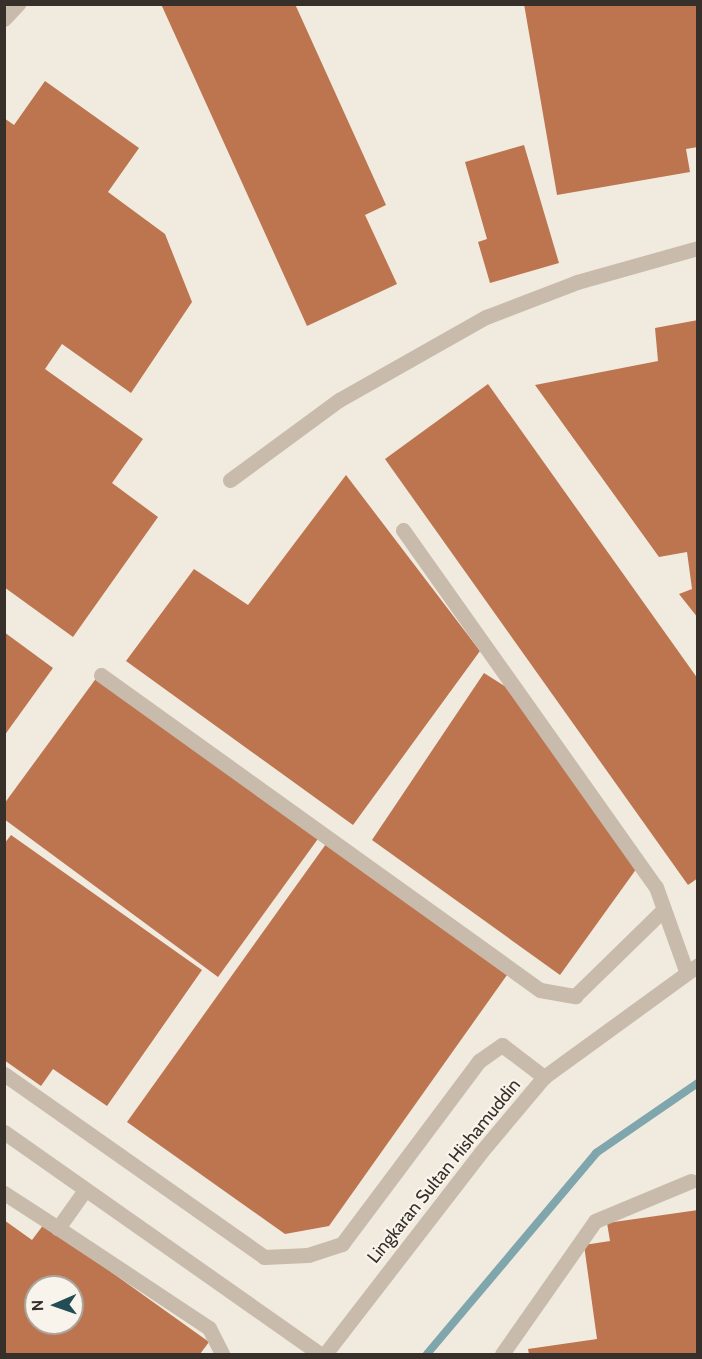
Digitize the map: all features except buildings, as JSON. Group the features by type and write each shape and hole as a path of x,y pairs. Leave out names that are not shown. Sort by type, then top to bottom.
{"street":[{"path":"4,19 18,4"},
{"path":"230,480 339,400 486,317 577,282 698,248"},
{"path":"403,530 656,887 692,968"},
{"path":"101,675 540,990 575,996 664,909"},
{"name":"Lingkaran Sultan Hishamuddin","path":"325,1354 481,1152 544,1077 692,968"},
{"path":"4,1074 264,1257 308,1256 342,1245 479,1060 494,1050 502,1046 544,1077"},
{"path":"4,1132 320,1354"},
{"path":"502,1354 595,1221 691,1181"},
{"path":"58,1228 85,1190"},
{"path":"4,1193 209,1328 222,1354"}],"waterway":[{"path":"427,1354 596,1153 698,1083"}]}
